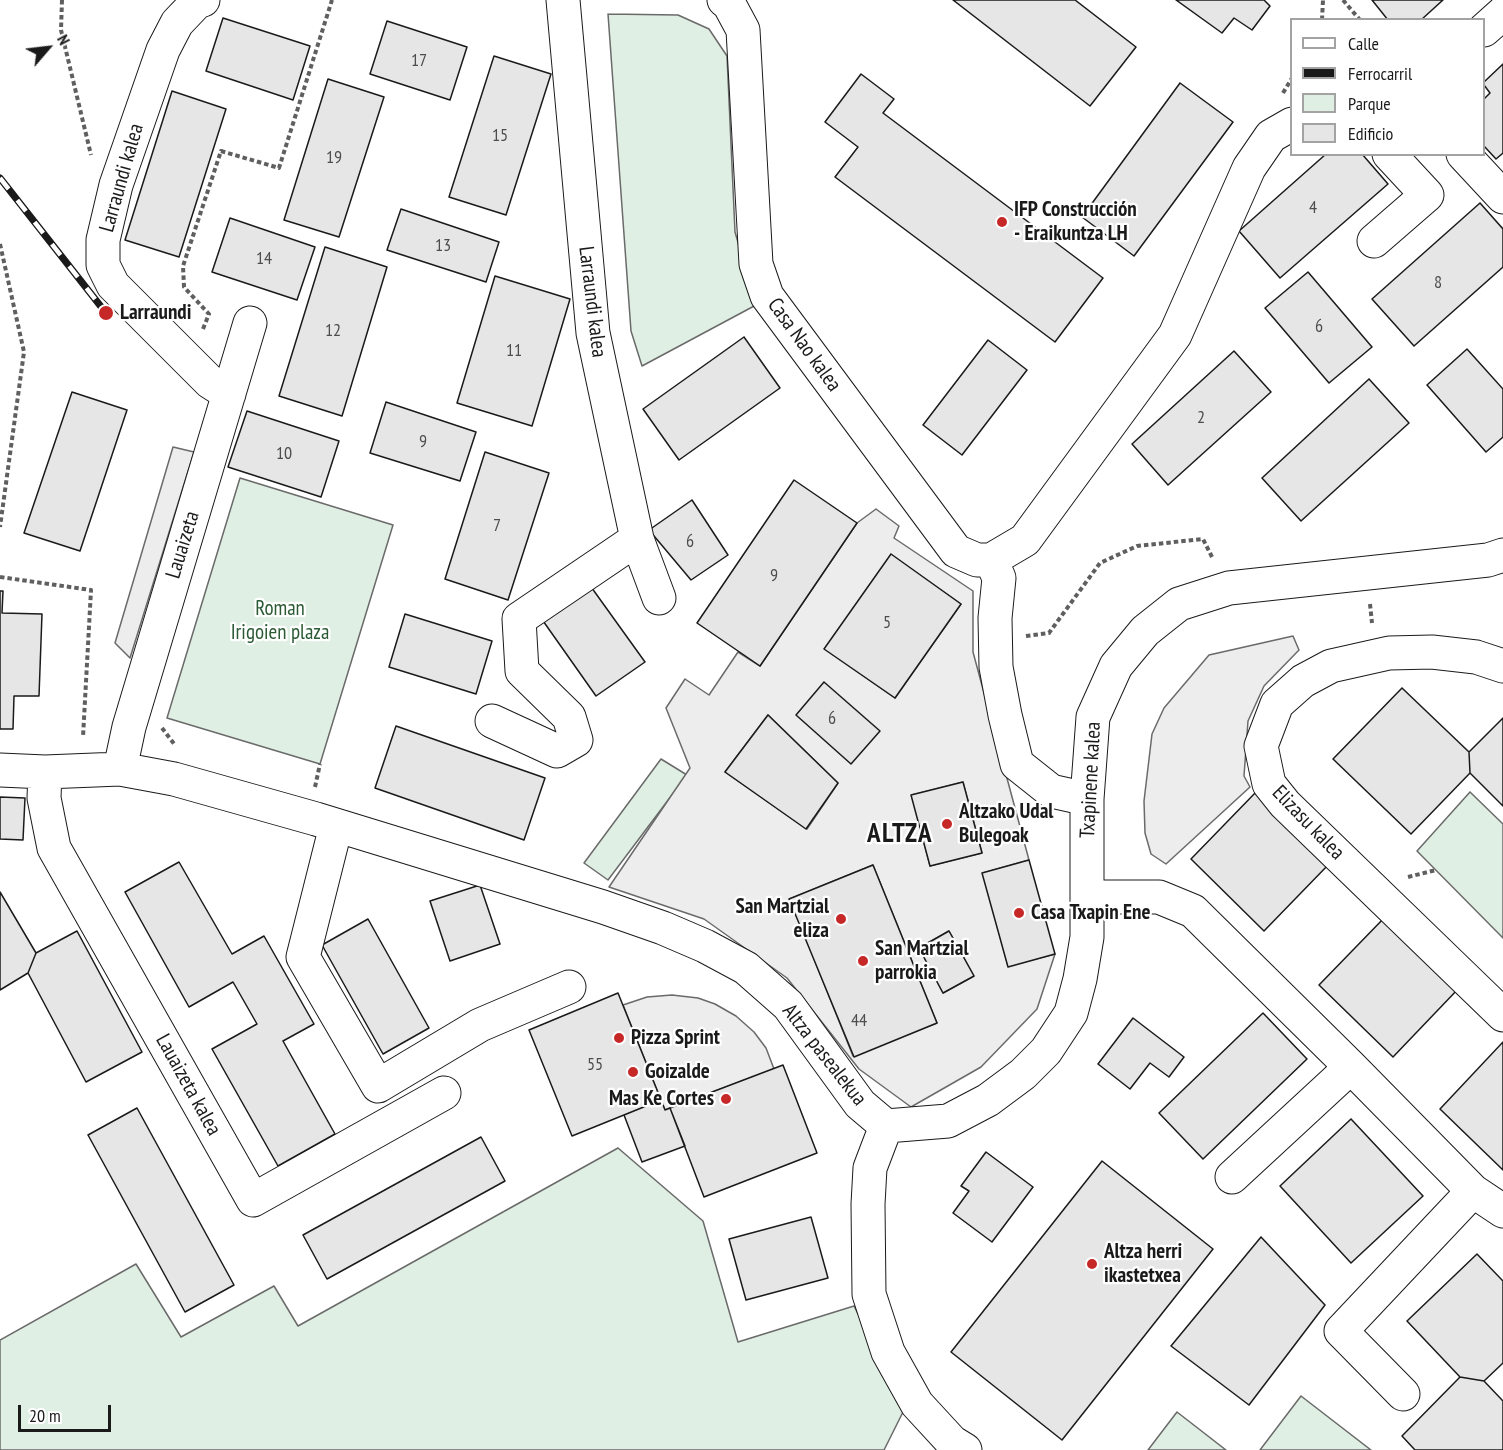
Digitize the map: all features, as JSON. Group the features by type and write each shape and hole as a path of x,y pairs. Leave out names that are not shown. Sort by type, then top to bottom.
{"street":[{"name":"Larraundi kalea","path":"203,0 197,2 177,22 163,50 117,185 104,240 103,265 113,285 210,382 229,394"},
{"name":"Larraundi kalea","path":"563,0 593,333 637,539 659,598"},
{"name":"Casa Nao kalea","path":"724,0 729,4 743,30 756,264 767,296 956,551 976,560 991,560"},
{"path":"1485,29 1503,13"},
{"path":"1087,799 1051,791 1017,764 996,667 995,618 999,578 991,560 1025,540 1175,335 1249,168 1271,136 1290,125"},
{"path":"1374,242 1427,195 1391,156"},
{"path":"1465,156 1503,197"},
{"name":"Lauaizeta","path":"120,769 129,728 250,323"},
{"path":"492,721 557,751 576,740 569,717 522,670 519,619 637,539"},
{"name":"Txapinene kalea","path":"886,1126 948,1121 988,1100 1023,1074 1046,1051 1071,1013 1080,979 1087,937 1087,799 1093,717 1116,666 1145,631 1179,604 1229,588 1488,560 1503,555"},
{"name":"Elizasu kalea","path":"1503,666 1476,657 1432,652 1389,653 1331,666 1303,681 1277,704 1261,746 1269,784 1285,804 1503,1015"},
{"path":"0,770 45,772 120,769 174,779 336,826 303,957 378,1086 480,1025 568,987"},
{"name":"Lauaizeta kalea","path":"45,772 44,798 54,848 253,1200 444,1093"},
{"name":"Altza pasealekua","path":"336,826 603,907 663,928 705,946 746,968 788,1005 860,1104 886,1126"},
{"path":"1088,897 1159,897 1193,911 1473,1191 1503,1211"},
{"path":"1232,1177 1351,1067"},
{"path":"886,1126 870,1168 869,1294 888,1352 917,1404 952,1442 965,1450"},
{"path":"1403,1394 1341,1330 1473,1191"}],"path":[{"path":"62,0 61,30 91,157 117,185"},
{"path":"203,331 208,314 184,287 183,266 221,151 279,168 332,0"},
{"path":"1322,18 1323,0"},
{"path":"1343,0 1358,18"},
{"path":"0,244 24,352 0,527"},
{"path":"1017,637 1049,633 1100,564 1137,546 1203,539"},
{"path":"0,577 91,590 83,737"},
{"path":"314,792 320,764"}],"green space":[{"path":"608,14 678,15 709,29 727,56 735,232 756,305 642,366 631,331"},
{"name":"Roman Irigoien plaza","path":"240,478 393,525 320,764 167,718"},
{"path":"661,759 687,775 608,880 584,863"},
{"path":"1470,792 1503,824 1503,938 1417,851"},
{"path":"618,1148 703,1221 738,1342 854,1306 905,1408 884,1450 0,1450 0,1340 136,1264 181,1337 274,1286 298,1326"},
{"path":"1301,1396 1371,1450 1260,1450"},
{"path":"1177,1412 1226,1450 1148,1450"}],"shaded area":[{"path":"173,447 194,452 130,658 115,643"},
{"path":"876,509 899,526 894,538 973,591 973,652 1029,860 983,873 1008,966 1055,954 1037,1009 981,1067 911,1107 859,1069 787,978 704,919 609,887 690,768 666,708 685,679 709,695 738,652 760,666 857,523","holes":["891,555 961,604 895,698 825,649","768,715 838,783 807,829 725,772","963,782 982,853 930,866 912,795","873,865 937,1023 853,1056 790,899","949,931 974,976 943,993 919,948"]},
{"path":"1293,636 1299,650 1264,686 1248,721 1244,776 1250,787 1166,864 1151,854 1145,833 1144,801 1152,734 1164,708 1209,655"},
{"path":"672,995 698,998 715,1004 736,1016 754,1032 766,1048 774,1069 665,1110 623,1005 647,997"}],"building":[{"path":"953,0 1075,0 1136,47 1090,106"},
{"path":"1176,0 1264,0 1270,6 1252,30 1234,18 1222,33"},
{"path":"1372,0 1443,0 1423,18 1386,18"},
{"path":"223,18 310,46 293,100 206,71"},
{"path":"387,21 467,47 450,100 370,74"},
{"path":"494,56 551,74 506,215 449,197"},
{"path":"1503,64 1503,153 1496,159 1485,147 1485,98 1490,93 1485,86 1485,81"},
{"path":"861,74 894,99 883,113 1103,278 1055,342 835,177 858,147 825,122"},
{"path":"328,79 384,97 339,237 284,220"},
{"path":"1180,83 1233,122 1134,256 1082,217"},
{"path":"172,91 226,109 179,257 125,240"},
{"path":"1324,156 1364,156 1388,184 1280,278 1239,231"},
{"path":"1480,203 1503,229 1503,267 1414,346 1372,299"},
{"path":"401,209 499,242 486,282 387,250"},
{"path":"230,218 315,247 297,300 212,272"},
{"path":"325,247 387,267 342,416 279,396"},
{"path":"1308,272 1372,347 1329,383 1265,308"},
{"path":"495,276 570,299 532,426 457,403"},
{"path":"744,337 780,388 679,460 643,409"},
{"path":"988,340 1027,370 962,455 923,425"},
{"path":"1467,349 1503,389 1503,437 1486,452 1427,385"},
{"path":"1234,351 1271,392 1168,485 1132,444"},
{"path":"1369,379 1409,423 1301,521 1262,478"},
{"path":"72,392 127,410 80,551 24,533"},
{"path":"386,402 476,432 460,481 370,453"},
{"path":"247,411 339,441 321,497 228,467"},
{"path":"485,452 549,473 508,600 445,579"},
{"path":"794,480 857,523 760,666 697,623"},
{"path":"692,500 728,555 691,580 649,530"},
{"path":"891,554 961,604 895,698 824,649"},
{"path":"589,584 645,662 596,696 541,618"},
{"path":"0,591 3,591 2,613 42,614 39,696 14,696 13,729 0,729"},
{"path":"405,614 492,641 476,694 389,667"},
{"path":"824,682 880,731 851,764 796,715"},
{"path":"1402,688 1469,752 1470,773 1411,834 1333,759"},
{"path":"768,715 838,783 806,829 725,772"},
{"path":"1503,718 1503,806 1470,773 1469,752"},
{"path":"396,726 545,778 524,840 375,788"},
{"name":"Altzako Udal Bulegoak","path":"963,782 982,853 930,866 911,795"},
{"path":"1257,791 1330,863 1264,931 1191,859"},
{"path":"0,797 25,798 23,840 0,839"},
{"name":"Casa Txapin Ene","path":"1029,860 1055,954 1008,967 982,873"},
{"path":"179,862 232,954 264,936 314,1024 283,1041 335,1134 278,1166 212,1049 257,1024 233,982 189,1007 125,892"},
{"name":"San Martzial parrokia","path":"873,865 937,1023 854,1057 789,899"},
{"path":"480,885 500,944 450,961 430,901"},
{"path":"0,892 36,953 28,973 0,990"},
{"path":"1386,916 1459,988 1393,1057 1319,985"},
{"path":"368,919 429,1028 383,1054 322,945"},
{"path":"77,931 142,1052 86,1082 28,973 36,953"},
{"path":"949,931 974,976 943,993 919,948"},
{"path":"618,993 661,1100 572,1136 529,1030"},
{"path":"1263,1013 1307,1059 1203,1159 1159,1113"},
{"path":"1133,1018 1184,1057 1169,1077 1150,1063 1130,1089 1098,1064"},
{"path":"1503,1042 1503,1170 1440,1109"},
{"path":"783,1065 817,1153 704,1197 670,1108"},
{"path":"661,1100 665,1110 670,1108 685,1146 642,1162 624,1115"},
{"path":"137,1108 234,1285 185,1312 88,1135"},
{"path":"1351,1119 1423,1196 1351,1263 1280,1186"},
{"path":"481,1137 505,1181 327,1279 303,1235"},
{"path":"986,1152 1033,1187 992,1242 953,1213 969,1191 961,1186"},
{"path":"1102,1161 1213,1249 1062,1440 951,1352"},
{"path":"811,1217 828,1278 746,1300 729,1239"},
{"path":"1261,1237 1325,1305 1249,1405 1171,1346"},
{"path":"1477,1254 1503,1281 1503,1363 1484,1381 1460,1377 1407,1321"},
{"path":"1460,1377 1484,1381 1503,1401 1503,1450 1415,1450 1402,1436"}],"railway":[{"path":"0,178 106,313"}],"place":[{"name":"IFP Construcción - Eraikuntza LH","path":"1002,222"},
{"name":"Larraundi","path":"106,313"},
{"name":"Altzako Udal Bulegoak","path":"947,824"},
{"name":"Casa Txapin Ene","path":"1019,913"},
{"name":"San Martzial eliza","path":"841,919"},
{"name":"San Martzial parrokia","path":"863,961"},
{"name":"Pizza Sprint","path":"619,1038"},
{"name":"Goizalde","path":"633,1072"},
{"name":"Mas Ke Cortes","path":"726,1099"},
{"name":"Altza herri ikastetxea","path":"1092,1264"}],"district":[{"name":"ALTZA","path":"900,834"}]}
